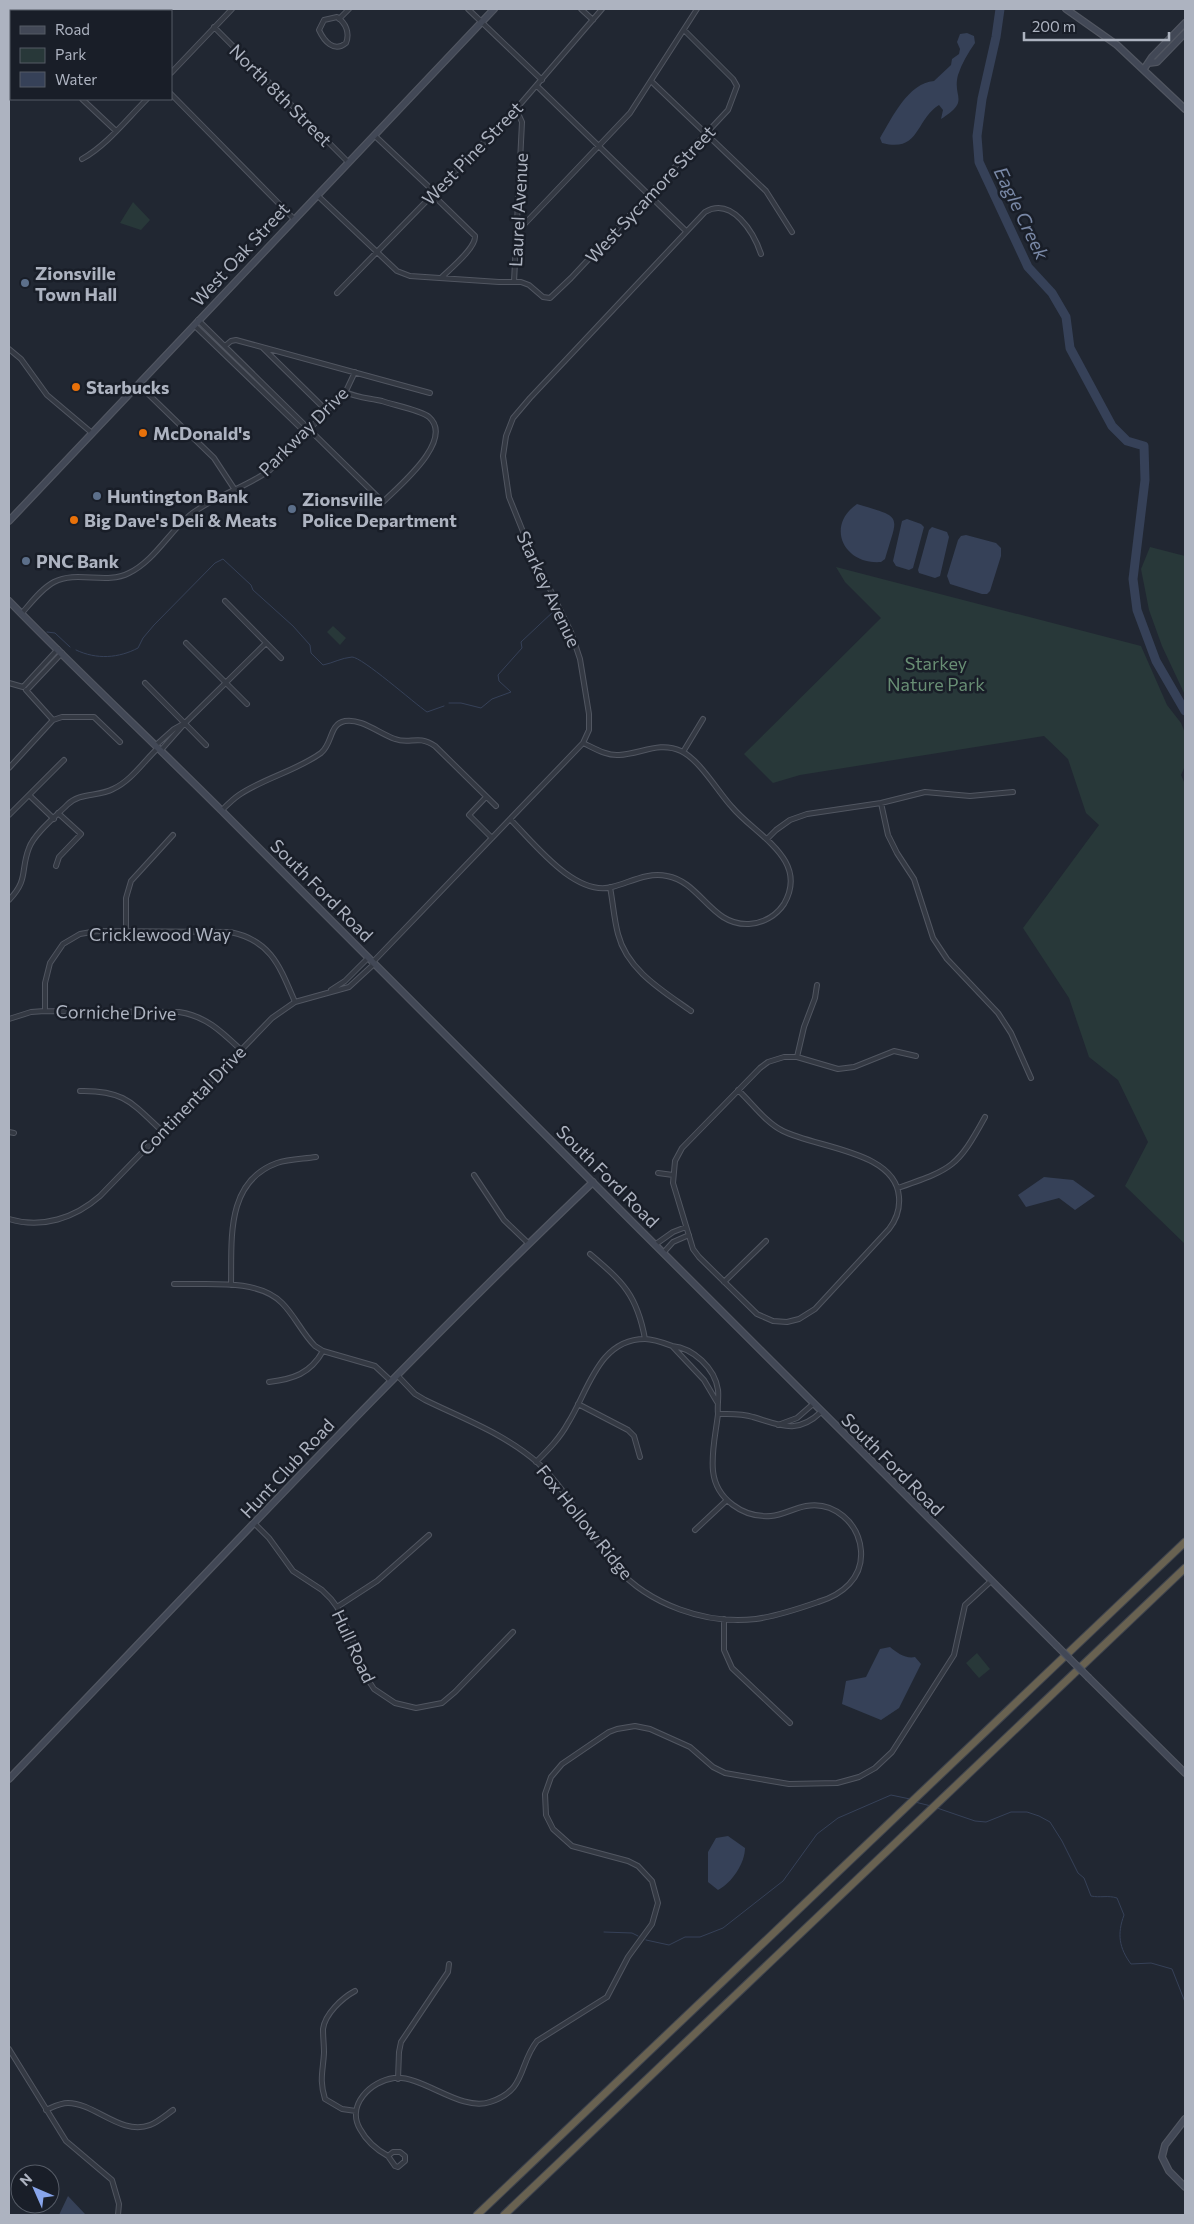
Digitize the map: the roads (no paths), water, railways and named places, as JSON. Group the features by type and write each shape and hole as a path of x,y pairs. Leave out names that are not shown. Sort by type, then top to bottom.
{"highway":[{"path":"477,2215 1185,1542"},
{"path":"504,2215 1185,1568"}],"main road":[{"name":"West Oak Street","path":"9,521 494,9"},
{"path":"1066,9 1104,34 1185,109"},
{"path":"1144,69 1152,57 1185,23"},
{"path":"1149,64 1157,62 1185,33"},
{"name":"South Ford Road","path":"9,601 222,810 371,962 1185,1773"},
{"name":"Hunt Club Road","path":"9,1779 391,1381 528,1243 593,1182"},
{"path":"1185,2119 1168,2140 1162,2157 1166,2167 1185,2186"}],"street":[{"path":"172,72 232,9"},
{"path":"339,18 346,27 348,38 342,46 332,46 322,37 319,30 320,24 330,18 339,18 349,9"},
{"path":"468,9 542,80"},
{"path":"581,9 593,20"},
{"name":"West Pine Street","path":"336,293 516,109 602,9"},
{"path":"516,233 630,113 697,9"},
{"name":"North 8th Street","path":"214,27 348,162"},
{"name":"West Sycamore Street","path":"514,282 525,283 546,298 554,296 728,110 737,86 733,79 684,30"},
{"path":"651,81 766,191 792,232"},
{"path":"537,86 686,231"},
{"path":"172,95 294,219"},
{"path":"83,100 116,130"},
{"path":"82,159 93,153 146,100"},
{"name":"Laurel Avenue","path":"514,282 522,122 516,109"},
{"path":"374,135 429,187 432,193 471,232 475,241 471,248 440,278"},
{"path":"317,195 403,274 514,282"},
{"name":"Starkey Avenue","path":"584,743 589,730 589,714 580,659 571,632 515,515 505,476 503,456 510,423 522,407 686,231 709,210 724,209 740,218 756,240 761,254"},
{"path":"196,322 225,346 307,431"},
{"path":"196,322 307,431 383,502 433,447 437,432 434,422 428,415 376,400 357,398 346,392"},
{"path":"225,346 231,340 236,340 430,393"},
{"path":"263,348 327,411"},
{"path":"9,349 21,359 48,395 92,433"},
{"name":"Parkway Drive","path":"21,614 47,587 59,580 116,577 128,574 144,562 191,514 270,470 346,392 355,372"},
{"path":"138,384 214,458 235,490"},
{"path":"225,601 281,658"},
{"path":"186,642 247,704"},
{"path":"9,900 22,884 28,849 33,840 69,802 78,797 113,790 125,782 174,729 185,723 266,643"},
{"path":"25,689 60,651"},
{"path":"9,683 25,689 53,720"},
{"path":"145,683 206,745"},
{"path":"9,768 53,720 62,717 94,717 120,742"},
{"path":"683,752 703,719"},
{"path":"222,810 239,795 315,757 328,747 333,730 344,721 355,721 395,739 404,741 426,740 435,746 496,806"},
{"path":"329,991 371,962 492,838 510,819 584,743 612,755 660,747 683,752 699,766 737,814 782,853 786,860 790,887 783,904 777,912 758,923 747,924 724,918 688,885 673,877 649,875 610,887 590,886 576,881 510,819"},
{"path":"9,815 64,760"},
{"path":"767,839 783,824 798,816 882,803 925,792 970,796 1013,792"},
{"path":"28,795 54,819"},
{"path":"486,797 469,815 492,838"},
{"path":"882,803 888,835 901,860 914,879 933,938 947,959 998,1013 1013,1038 1031,1078"},
{"path":"56,866 59,857 82,834 58,813"},
{"path":"126,931 128,886 139,871 173,835"},
{"path":"610,887 618,934 632,962 653,983 692,1011"},
{"name":"Cricklewood Way","path":"45,1011 47,972 53,956 64,944 74,937 88,932 230,932 242,934 262,945 275,959 295,1002"},
{"name":"Continental Drive","path":"9,1219 24,1222 49,1222 71,1216 82,1210 100,1196 272,1018 295,1002 349,987 371,962"},
{"path":"797,1057 804,1027 816,998 817,985"},
{"name":"Corniche Drive","path":"9,1019 31,1012 45,1011 161,1010 186,1013 199,1016 214,1024 241,1050"},
{"path":"738,1090 777,1128 793,1136 872,1160 887,1170 898,1188 899,1208 896,1220 890,1229 814,1309 799,1319 787,1322 764,1319 751,1310 699,1257 686,1227 675,1192 673,1175 675,1161 682,1148 738,1090 768,1062 784,1057 797,1057 838,1069 854,1068 894,1051 916,1056"},
{"path":"80,1091 97,1090 119,1095 130,1100 162,1131"},
{"path":"898,1188 942,1172 954,1163 964,1152 985,1117"},
{"path":"9,1132 14,1133"},
{"path":"231,1285 233,1221 236,1205 244,1190 256,1176 273,1165 316,1157"},
{"path":"658,1173 673,1175"},
{"path":"474,1175 504,1220 528,1243"},
{"path":"656,1244 673,1232 686,1227"},
{"path":"664,1252 673,1242 689,1235"},
{"path":"724,1282 766,1241"},
{"path":"590,1254 616,1277 632,1296 641,1319 645,1339"},
{"path":"174,1284 253,1287 276,1297 291,1314 304,1334 323,1351 366,1362 381,1371 391,1381"},
{"path":"536,1462 562,1433 594,1372 606,1357 620,1346 645,1339 688,1350 708,1369 716,1384 718,1414 713,1472 726,1500 695,1530"},
{"path":"672,1346 704,1380 717,1402"},
{"path":"268,1382 302,1375 314,1365 323,1351"},
{"name":"Fox Hollow Ridge","path":"397,1375 415,1394 500,1436 536,1462 563,1491 612,1560 625,1575 647,1592 675,1607 705,1616 724,1619 768,1617 830,1598 841,1592 857,1574 862,1556 858,1534 848,1520 835,1510 820,1506 809,1506 778,1515 756,1516 742,1511 726,1500"},
{"path":"578,1404 628,1430 634,1436 640,1457"},
{"path":"778,1425 797,1418 813,1404"},
{"path":"718,1414 744,1415 785,1427 802,1425 812,1420 821,1412"},
{"name":"Hull Road","path":"255,1524 269,1538 293,1571 322,1590 337,1607 351,1636 365,1675 374,1689 395,1703 416,1708 442,1703 513,1632"},
{"path":"337,1607 377,1581 429,1535"},
{"path":"388,2156 393,2152 400,2152 405,2156 405,2161 398,2167 395,2166 388,2156 378,2150 359,2128 356,2111 362,2096 371,2087 398,2078 472,2103 488,2103 504,2096 520,2080 530,2051 537,2041 607,1997 615,1985 628,1957 652,1924 657,1910 657,1895 652,1881 642,1870 628,1861 572,1846 553,1829 546,1815 545,1794 551,1777 562,1764 609,1732 635,1726 650,1729 690,1748 713,1767 732,1775 789,1784 837,1783 860,1777 881,1764 892,1752 954,1655 965,1605 991,1581"},
{"path":"724,1619 724,1650 732,1668 790,1722"},
{"path":"398,2078 401,2042 448,1972 449,1964"},
{"path":"355,1991 339,2004 328,2016 324,2024 324,2054 321,2078 325,2098 342,2109 356,2111"},
{"path":"9,2049 66,2141 112,2180 119,2204 118,2215"},
{"path":"46,2110 70,2103 118,2122 140,2126 150,2125 173,2110"}],"water":[{"path":"967,33 974,36 975,43 965,58 958,75 957,89 959,99 955,107 941,119 943,110 939,105 931,111 916,133 904,143 894,145 882,143 880,138 902,103 916,88 934,81 951,65 952,59 959,54 960,49 957,42 960,34"},
{"path":"857,504 883,512 894,520 893,533 885,559 881,562 868,561 857,557 849,551 843,542 841,533 842,523 847,513"},
{"path":"907,519 924,527 913,568 909,570 896,566 893,561 902,521"},
{"path":"932,527 947,532 949,537 940,576 935,578 919,573 918,570 929,530"},
{"path":"966,535 996,543 1001,548 1001,556 990,591 987,594 950,584 947,576 958,540 961,536"},
{"path":"1044,1177 1073,1180 1095,1196 1075,1210 1059,1198 1026,1207 1018,1195"},
{"path":"890,1647 905,1656 915,1657 921,1664 899,1708 881,1720 842,1704 846,1681 866,1677 880,1649"},
{"path":"728,1836 745,1848 743,1860 733,1878 718,1890 708,1882 708,1852 716,1838"},
{"path":"68,2196 86,2215 59,2215"}],"waterway":[{"name":"Eagle Creek","path":"1000,9 996,37 982,99 977,136 979,162 1028,267 1052,293 1066,317 1070,348 1112,426 1127,441 1144,446 1145,480 1133,579 1137,610 1156,661 1185,711"},
{"path":"76,650 92,655 116,656 138,648 143,638 154,625 215,563 223,559 251,585 253,590 293,626 310,645 311,653 323,665 344,658 352,657 358,659 427,712 444,706"},
{"path":"449,703 461,703 481,708 492,699 511,692 499,681 498,675 522,648 521,642 555,610"},
{"path":"47,632 55,633 70,647"},
{"path":"646,1940 669,1945 685,1937 700,1937 723,1928 783,1881 817,1834 838,1818 891,1795 910,1799"},
{"path":"915,1802 931,1806"},
{"path":"937,1808 975,1821 986,1822 1011,1812 1027,1812 1050,1822 1078,1873 1084,1878 1091,1896 1117,1898 1124,1915 1120,1928 1120,1941 1131,1964 1151,1963 1172,1969 1185,2002"},
{"path":"604,1932 632,1933 638,1936"}],"place":[{"name":"Zionsville Town Hall","path":"25,283"},
{"name":"Starbucks","path":"76,387"},
{"name":"McDonald's","path":"143,433"},
{"name":"Huntington Bank","path":"97,496"},
{"name":"Zionsville Police Department","path":"292,509"},
{"name":"Big Dave's Deli & Meats","path":"74,520"},
{"name":"PNC Bank","path":"26,561"}],"park label":[{"name":"Starkey Nature Park","path":"936,673"}]}
